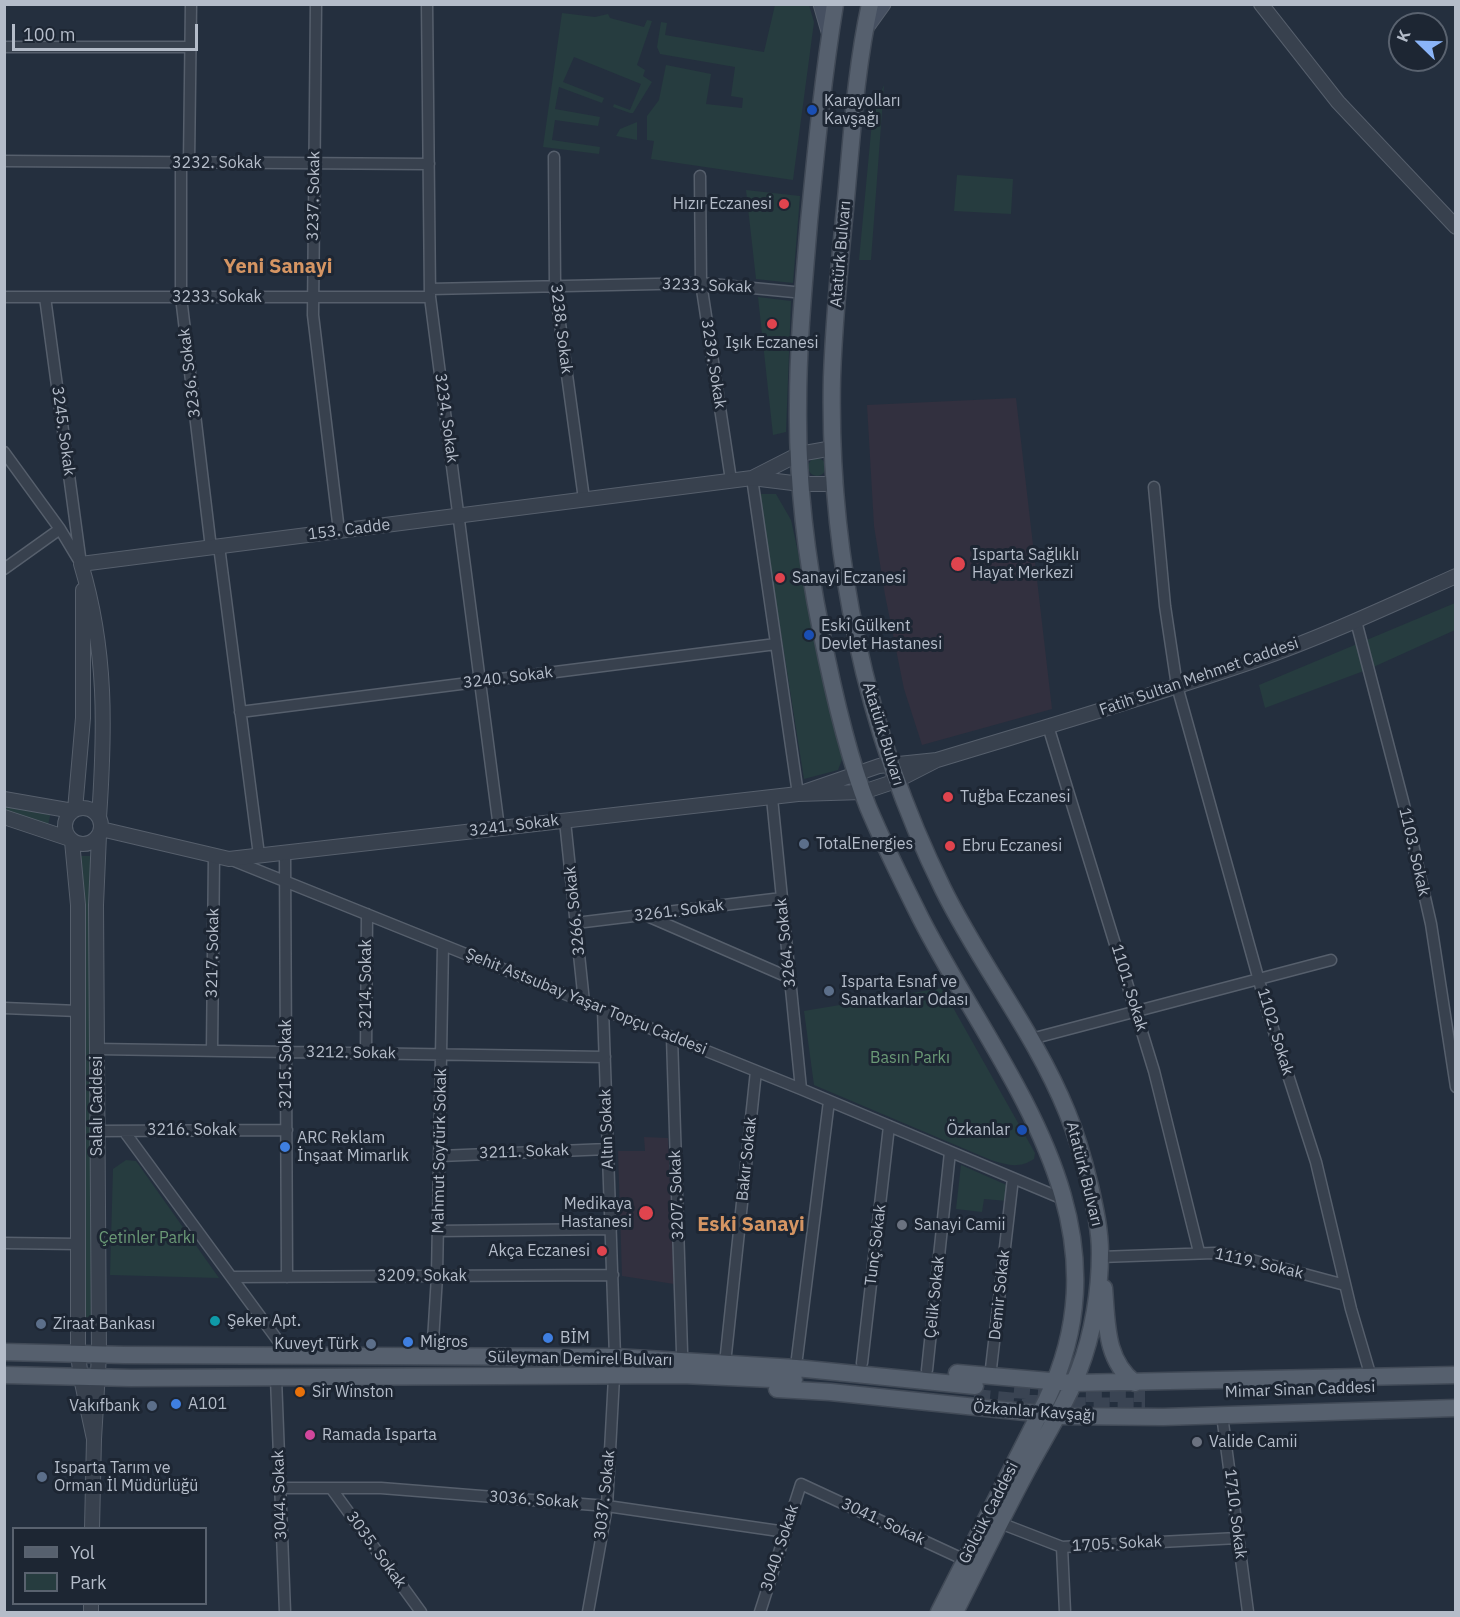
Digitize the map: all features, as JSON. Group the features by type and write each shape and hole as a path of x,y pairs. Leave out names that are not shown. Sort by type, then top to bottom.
{"main road":[{"path":"821,4 830,35"},
{"name":"Atatürk Bulvarı","path":"835,4 817,136 804,293 798,407 801,484 812,576 832,680 863,792 923,922 1032,1114 1045,1146 1068,1218 1073,1253 1074,1298 1066,1347 1055,1382 1039,1414"},
{"name":"Atatürk Bulvarı","path":"870,4 856,93 838,282 832,377 833,448 844,568 853,623 896,781 943,889 1030,1039 1063,1102 1079,1142 1095,1209 1100,1257 1092,1325 1086,1349 1073,1383 1056,1416"},
{"path":"865,29 884,4"},
{"path":"1100,1257 1112,1355 1123,1373 1141,1394"},
{"name":"Süleyman Demirel Bulvarı","path":"4,1352 290,1357 615,1357 796,1368 974,1392 724,1376 614,1377"},
{"name":"Özkanlar Kavşağı","path":"615,1357 682,1352 797,1358 1073,1383 1141,1394 1371,1377 1455,1375"},
{"path":"4,1375 81,1378 614,1377"},
{"name":"Özkanlar Kavşağı","path":"614,1377 672,1383 830,1392 1056,1416 1153,1417 1455,1408"},
{"name":"Mimar Sinan Caddesi","path":"1141,1394 1455,1386"},
{"name":"Mimar Sinan Caddesi","path":"1141,1394 1455,1397"},
{"name":"Gölcük Caddesi","path":"939,1612 1039,1414"},
{"name":"Gölcük Caddesi","path":"955,1612 1056,1416"}],"street":[{"name":"3236. Sokak","path":"191,4 181,297 259,855"},
{"name":"3237. Sokak","path":"316,4 313,297 315,336 339,531"},
{"name":"3234. Sokak","path":"427,4 430,293 499,828"},
{"path":"1261,4 1338,102 1455,227"},
{"path":"4,47 191,47"},
{"name":"3238. Sokak","path":"554,157 555,287 585,499"},
{"name":"3232. Sokak","path":"4,162 429,164"},
{"name":"3239. Sokak","path":"700,176 701,284 731,480"},
{"name":"3233. Sokak","path":"4,297 313,297 555,287 701,284 804,293"},
{"name":"3245. Sokak","path":"45,297 81,564"},
{"path":"752,478 799,454 833,448"},
{"path":"4,452 60,529 81,564 83,718 74,811 66,819 65,825 65,831 71,840"},
{"path":"752,478 801,484 836,484"},
{"path":"752,478 798,795"},
{"name":"153. Cadde","path":"81,564 752,478"},
{"name":"1102. Sokak","path":"1154,486 1165,606 1178,686 1258,978 1319,1173 1345,1285 1371,1377"},
{"path":"4,569 60,529"},
{"name":"Salalı Caddesi","path":"81,564 92,604 100,652 103,723 96,905 99,1355 94,1439"},
{"name":"Fatih Sultan Mehmet Caddesi","path":"936,760 1255,660 1356,621 1455,576"},
{"name":"1103. Sokak","path":"1356,621 1404,805 1431,924 1455,1087"},
{"name":"3240. Sokak","path":"240,712 776,644"},
{"name":"1101. Sokak","path":"1048,726 1171,1131 1199,1252"},
{"name":"3241. Sokak","path":"798,795 890,763 936,760"},
{"name":"3241. Sokak","path":"229,859 798,795 863,792 896,781 936,760"},
{"name":"3264. Sokak","path":"772,798 801,1089"},
{"path":"4,799 74,811 85,808 90,810 99,827 90,843 77,844 4,817"},
{"name":"3266. Sokak","path":"565,821 584,1002"},
{"name":"Şehit Astsubay Yaşar Topçu Caddesi","path":"99,827 229,859 801,1089 1062,1199"},
{"name":"Salalı Caddesi","path":"71,840 78,895 78,1354 94,1439"},
{"name":"3215. Sokak","path":"285,852 287,1277"},
{"name":"3217. Sokak","path":"212,1051 214,855"},
{"name":"3261. Sokak","path":"576,923 782,898"},
{"name":"3214. Sokak","path":"366,1053 367,914"},
{"path":"644,915 790,978"},
{"name":"Mahmut Soytürk Sokak","path":"432,1357 437,1276 444,945"},
{"path":"1030,1039 1331,960"},
{"path":"4,1008 78,1011"},
{"name":"Altın Sokak","path":"603,1009 615,1357"},
{"name":"3207. Sokak","path":"672,1037 682,1352"},
{"name":"3212. Sokak","path":"97,1049 604,1057"},
{"name":"Bakır Sokak","path":"726,1354 756,1071"},
{"path":"797,1358 829,1101"},
{"name":"Tunç Sokak","path":"862,1363 889,1126"},
{"name":"3216. Sokak","path":"97,1131 287,1130"},
{"path":"124,1131 290,1357"},
{"name":"3211. Sokak","path":"440,1156 608,1149"},
{"name":"Çelik Sokak","path":"927,1370 950,1152"},
{"name":"Demir Sokak","path":"990,1377 1013,1178"},
{"path":"438,1231 611,1229"},
{"path":"4,1243 78,1244"},
{"name":"1119. Sokak","path":"1100,1257 1199,1252 1231,1255 1345,1285"},
{"name":"3209. Sokak","path":"232,1277 613,1275"},
{"name":"3037. Sokak","path":"588,1612 607,1506 614,1377"},
{"name":"3044. Sokak","path":"276,1378 285,1612"},
{"name":"1710. Sokak","path":"1222,1415 1248,1612"},
{"path":"92,1527 94,1439"},
{"name":"3041. Sokak","path":"801,1485 965,1560"},
{"name":"3040. Sokak","path":"760,1612 801,1485"},
{"name":"3036. Sokak","path":"280,1488 381,1488 607,1506 786,1532"},
{"name":"3035. Sokak","path":"331,1488 421,1612"},
{"name":"1705. Sokak","path":"1000,1522 1062,1547 1238,1538"},
{"path":"1062,1547 1065,1612"}],"shaded area":[{"name":"Isparta Sağlıklı Hayat Merkezi","path":"1016,398 1052,709 922,745 904,689 885,595 874,526 867,405"},
{"name":"Medikaya Hastanesi","path":"644,1137 668,1138 674,1284 622,1276 618,1151 645,1151"}],"green space":[{"path":"775,5 809,5 814,22 793,180 651,159 654,141 647,140 647,116 659,100 666,65 711,74 706,104 742,108 743,98 731,96 735,67 660,54 657,47 661,22 667,23 665,35 764,52"},
{"path":"562,13 595,17 608,14 610,18 644,27 647,20 652,21 637,65 645,70 643,76 652,82 633,113 613,107 614,104 630,110 641,84 574,57 563,82 604,98 602,103 559,87 555,109 600,117 598,126 555,120 552,140 600,147 599,154 543,147"},
{"path":"884,85 871,260 859,260 873,111"},
{"path":"637,122 637,140 616,136 620,129"},
{"path":"957,175 1013,179 1011,214 954,211"},
{"path":"746,190 800,196 793,283 756,279"},
{"path":"758,297 791,301 786,432 773,435"},
{"path":"813,458 821,458 826,463 824,474 813,476 808,471 808,463"},
{"path":"759,494 776,494 791,520 843,757 838,770 804,779"},
{"path":"1455,603 1455,630 1369,669 1265,708 1259,685"},
{"path":"4,805 51,812 48,825 5,810"},
{"path":"80,856 90,856 92,1317 85,1318 83,876"},
{"name":"Basın Parkı","path":"942,988 1035,1153 1034,1159 1029,1162 1013,1165 991,1160 814,1085 804,1011"},
{"name":"Çetinler Parkı","path":"126,1160 136,1161 219,1278 110,1275 113,1169"},
{"path":"961,1165 1009,1186 1007,1201 984,1199 982,1212 956,1209"}],"tunnel":[{"path":"1014,1390 1062,1394 1145,1394"},
{"path":"974,1397 1057,1405 1145,1406"}],"place":[{"name":"Karayolları Kavşağı","path":"812,110"},
{"name":"Hızır Eczanesi","path":"784,204"},
{"name":"Işık Eczanesi","path":"772,324"},
{"name":"Isparta Sağlıklı Hayat Merkezi","path":"958,564"},
{"name":"Sanayi Eczanesi","path":"780,578"},
{"name":"Eski Gülkent Devlet Hastanesi","path":"809,635"},
{"name":"Tuğba Eczanesi","path":"948,797"},
{"name":"TotalEnergies","path":"804,844"},
{"name":"Ebru Eczanesi","path":"950,846"},
{"name":"Isparta Esnaf ve Sanatkarlar Odası","path":"829,991"},
{"name":"Özkanlar","path":"1022,1130"},
{"name":"ARC Reklam İnşaat Mimarlık","path":"285,1147"},
{"name":"Medikaya Hastanesi","path":"646,1213"},
{"name":"Sanayi Camii","path":"902,1225"},
{"name":"Akça Eczanesi","path":"602,1251"},
{"name":"Şeker Apt.","path":"215,1321"},
{"name":"Ziraat Bankası","path":"41,1324"},
{"name":"BİM","path":"548,1338"},
{"name":"Migros","path":"408,1342"},
{"name":"Kuveyt Türk","path":"371,1344"},
{"name":"Sir Winston","path":"300,1392"},
{"name":"A101","path":"176,1404"},
{"name":"Vakıfbank","path":"152,1406"},
{"name":"Ramada Isparta","path":"310,1435"},
{"name":"Valide Camii","path":"1197,1442"},
{"name":"Isparta Tarım ve Orman İl Müdürlüğü","path":"42,1477"}],"district":[{"name":"Yeni Sanayi","path":"278,267"},
{"name":"Eski Sanayi","path":"751,1225"}]}
